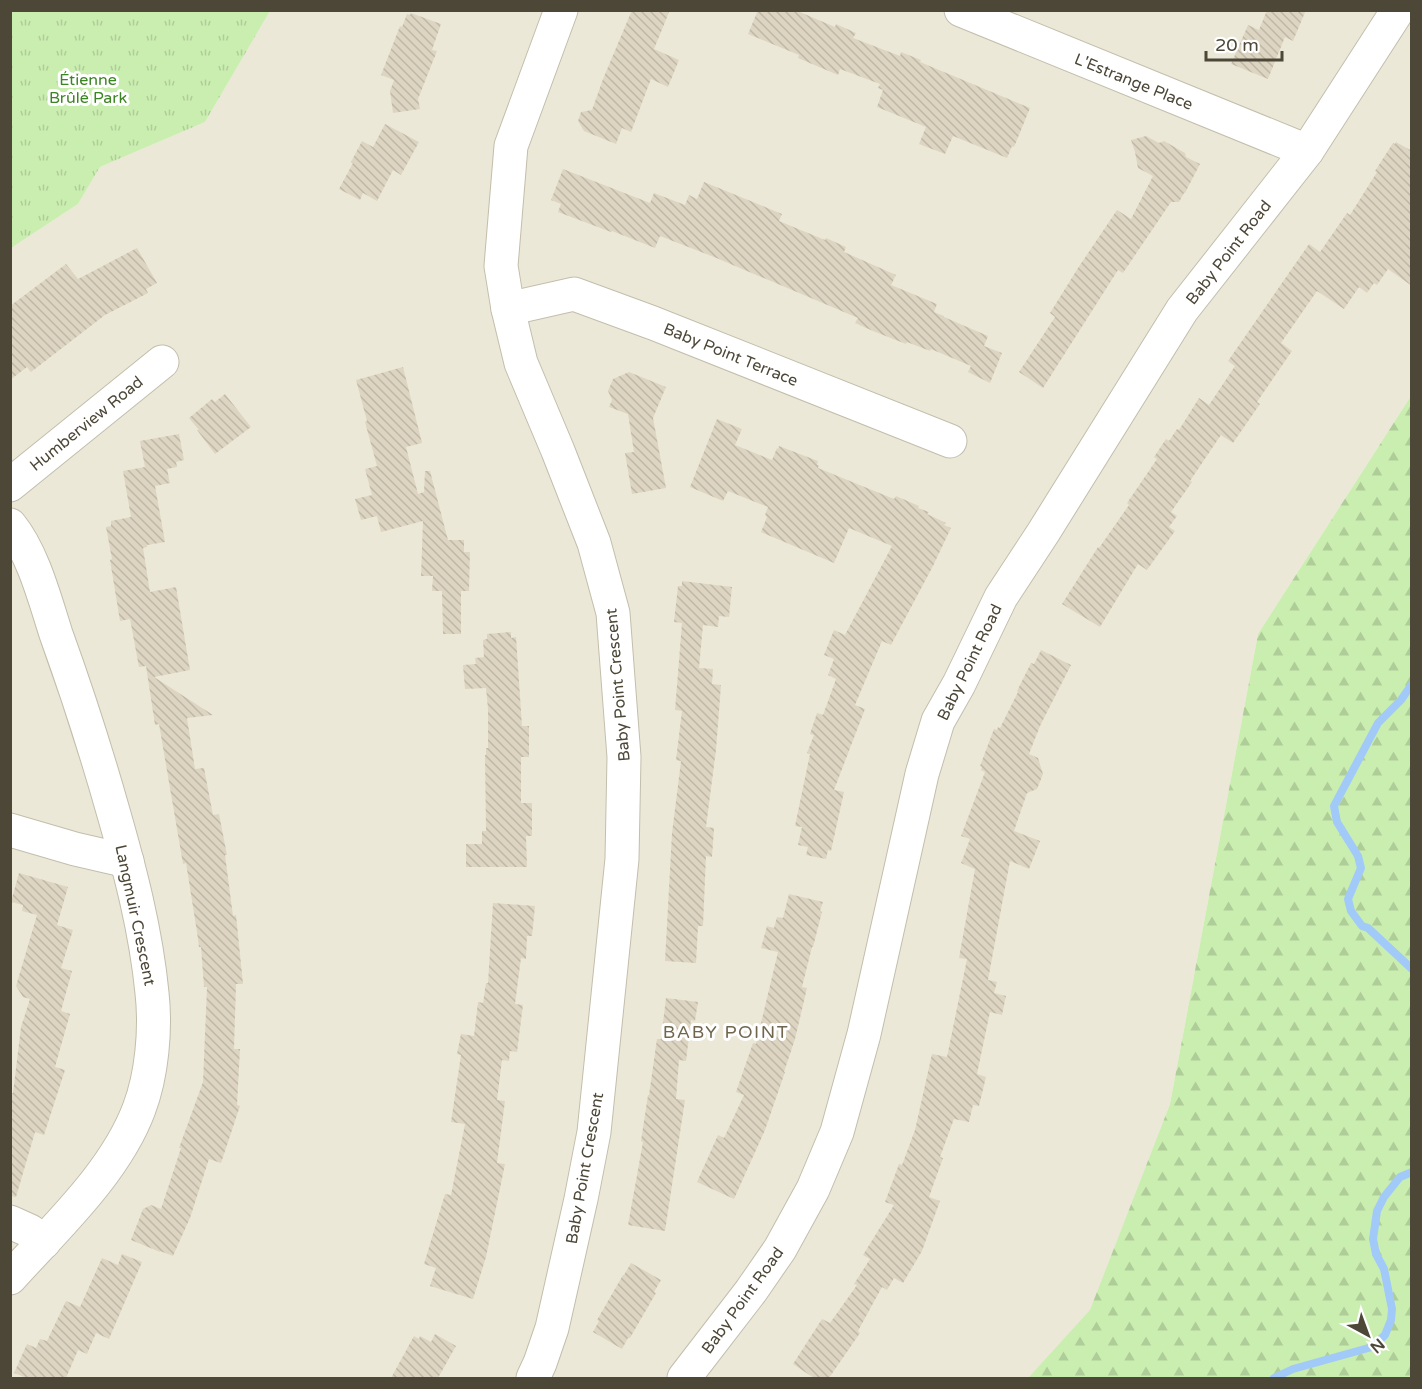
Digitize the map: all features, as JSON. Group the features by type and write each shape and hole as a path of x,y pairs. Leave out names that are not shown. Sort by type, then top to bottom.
{"street":[{"name":"Baby Point Crescent","path":"533,1378 552,1328 594,1132 622,859 624,758 614,613 594,543 521,363 508,309 501,266 511,146 561,10"},
{"name":"L'Estrange Place","path":"961,10 1307,151"},
{"name":"Baby Point Road","path":"684,1378 752,1291 780,1249 813,1189 837,1132 864,1034 922,774 938,721 959,684 1001,597 1182,310 1307,151 1398,10"},
{"name":"Baby Point Terrace","path":"508,309 574,294 652,322 950,441"},
{"name":"Humberview Road","path":"10,485 162,362"},
{"name":"Langmuir Crescent","path":"10,525 31,561 77,691 96,753 127,861 147,953 153,994 153,1036 146,1085 140,1108 130,1131 85,1195 10,1278"},
{"path":"10,830 127,861"},
{"path":"10,1222 30,1231 44,1242"}],"shaded area":[{"path":"270,11 1411,11 1411,396 1258,634 1170,1104 1090,1311 1028,1378 11,1378 11,248 78,204 100,167 205,122"}],"green space":[{"name":"Étienne Brûlé Park","path":"11,10 270,11 205,122 100,167 78,204 11,248"},
{"path":"1411,396 1411,1378 1028,1378 1090,1310 1170,1104 1258,634"}],"building":[{"path":"632,10 670,10 654,49 679,60 668,87 651,79 631,132 622,128 616,144 584,131 578,121 581,112 592,110"},
{"path":"758,10 795,10 835,27 836,24 856,33 853,38 900,56 901,52 1030,108 1014,147 1012,146 1007,158 953,136 945,154 919,144 926,127 877,107 883,90 878,88 880,84 840,69 838,75 798,58 799,55 748,34"},
{"path":"1267,10 1306,10 1293,41 1285,37 1268,79 1231,64 1248,25 1259,30"},
{"path":"411,13 441,24 432,50 437,51 418,99 420,109 393,113 390,91 394,80 381,75 400,26 402,27 407,14"},
{"path":"385,124 419,142 401,175 393,170 377,201 363,193 360,200 339,189 362,141 373,147"},
{"path":"1146,136 1159,143 1164,141 1200,164 1179,202 1171,202 1123,273 1118,270 1043,388 1019,372 1055,317 1050,313 1117,210 1131,219 1153,176 1138,168 1131,140"},
{"path":"1396,142 1412,151 1412,286 1388,269 1377,285 1374,283 1367,293 1359,287 1344,309 1317,291 1281,343 1292,351 1257,402 1260,404 1233,443 1221,435 1171,512 1177,516 1169,527 1175,531 1147,570 1138,564 1100,627 1062,604 1098,547 1129,505 1127,503 1157,459 1154,457 1166,439 1169,441 1177,429 1179,430 1199,398 1209,405 1235,366 1228,361 1309,244 1320,252 1347,213 1350,215 1377,172 1375,171 1393,143"},
{"path":"563,169 650,203 654,193 685,205 689,195 697,199 704,182 782,214 779,221 846,247 844,252 896,275 891,285 937,304 934,312 988,336 984,346 1002,353 990,383 968,372 971,366 931,349 930,351 907,342 906,344 873,331 855,323 858,318 714,257 660,236 655,248 558,212 561,204 551,200"},
{"path":"137,248 157,283 146,289 148,293 105,315 31,372 27,367 10,380 10,306 66,264 78,279"},
{"path":"403,367 422,443 406,447 418,494 424,492 425,471 430,471 448,540 464,540 464,552 470,552 469,591 461,591 461,634 443,634 442,591 432,591 433,576 421,576 423,521 381,532 377,516 361,520 355,499 372,495 365,469 377,466 356,380"},
{"path":"629,372 666,387 653,418 666,488 632,494 625,453 634,452 628,414 609,407 612,400 608,391 613,379"},
{"path":"225,394 251,427 215,454 189,418 212,399 215,402"},
{"path":"717,419 742,429 735,445 772,460 779,446 818,461 818,468 894,499 896,496 919,506 918,508 929,512 927,514 951,528 891,645 882,641 855,705 865,709 834,790 844,792 831,851 828,850 826,859 806,855 808,847 798,845 802,827 795,826 810,754 807,753 814,735 810,734 817,713 823,715 836,679 828,675 834,659 824,655 834,630 845,635 892,546 849,528 834,563 761,532 768,507 728,491 723,501 690,487"},
{"path":"179,434 184,460 176,462 177,467 167,469 170,483 155,486 165,542 147,545 143,548 150,592 176,587 190,670 154,677 213,715 187,718 195,769 204,768 213,815 219,814 227,855 225,855 233,916 236,915 243,984 236,984 234,1049 240,1049 237,1105 240,1106 221,1163 209,1159 190,1218 173,1256 131,1240 143,1209 151,1205 161,1209 181,1148 179,1148 203,1082 207,987 204,987 201,947 199,947 186,863 183,864 159,724 155,725 146,666 139,667 130,619 120,621 106,527 111,526 111,521 131,517 123,471 145,467 140,441"},
{"path":"682,581 732,587 729,617 719,616 718,627 703,625 699,668 713,669 712,684 721,685 716,750 706,827 714,828 712,857 706,856 703,926 698,926 696,963 665,961 672,833 681,761 676,760 682,711 675,710 682,623 674,622 678,586 682,586"},
{"path":"511,632 511,638 516,637 522,726 529,726 529,757 521,757 521,803 532,803 532,836 526,836 527,867 466,867 466,844 482,844 482,831 486,831 485,755 486,748 488,748 488,709 486,688 465,689 463,665 476,664 475,658 484,657 483,640 487,639 487,634"},
{"path":"1041,650 1071,665 1040,726 1029,754 1038,758 1043,774 1037,789 1027,793 1014,831 1040,841 1029,869 1010,861 988,980 997,982 994,993 1006,996 1002,1015 990,1012 977,1074 986,1077 979,1106 973,1105 969,1122 954,1119 929,1197 940,1201 922,1251 903,1283 894,1278 887,1290 882,1287 858,1331 860,1333 829,1378 814,1378 793,1364 822,1319 830,1323 857,1285 854,1284 870,1259 863,1255 894,1205 885,1202 915,1130 932,1054 947,1057 967,959 959,958 975,869 961,863 970,839 961,836 985,772 980,766 994,729 1000,728 1031,663 1034,664"},
{"path":"19,873 68,887 57,925 73,930 61,968 72,971 61,1011 70,1014 55,1067 65,1070 44,1135 35,1132 16,1197 10,1196 10,1093 13,1093 21,1027 30,999 23,997 16,986 37,915 22,911 23,905 11,902"},
{"path":"789,894 823,902 820,911 822,912 802,987 807,988 785,1072 765,1130 734,1199 697,1182 718,1135 724,1138 744,1095 736,1092 753,1043 756,1044 778,952 761,948 767,926 774,928 777,917 783,918"},
{"path":"493,903 535,906 532,936 527,936 526,959 521,958 515,1004 523,1005 517,1052 510,1051 509,1061 502,1060 497,1100 505,1101 497,1163 505,1164 486,1257 473,1299 430,1286 436,1268 424,1264 445,1194 451,1195 465,1124 451,1122 461,1055 457,1054 461,1034 474,1036 478,1002 483,1003 486,983 488,983"},
{"path":"666,998 698,1002 695,1021 691,1020 686,1061 679,1060 676,1099 685,1100 665,1231 628,1225 643,1142 641,1141 657,1039 661,1039"},
{"path":"122,1254 142,1262 109,1339 96,1333 87,1354 78,1350 66,1378 27,1378 14,1373 27,1344 36,1348 40,1339 47,1341 66,1301 80,1307 102,1258 118,1265"},
{"path":"631,1263 661,1280 654,1292 656,1293 622,1349 593,1332 599,1321 597,1320"},
{"path":"435,1334 456,1346 438,1378 391,1378 414,1336 419,1339 420,1336 431,1342"}],"waterway":[{"path":"1412,684 1401,700 1378,723 1334,806 1337,822 1358,856 1361,868 1348,899 1351,911 1362,926 1368,928 1412,969"},
{"path":"1274,1378 1293,1369 1372,1347 1385,1335 1391,1320 1392,1309 1384,1269 1376,1254 1373,1239 1377,1211 1384,1197 1400,1177 1412,1172"}],"district":[{"name":"BABY POINT","path":"726,1032"}]}
